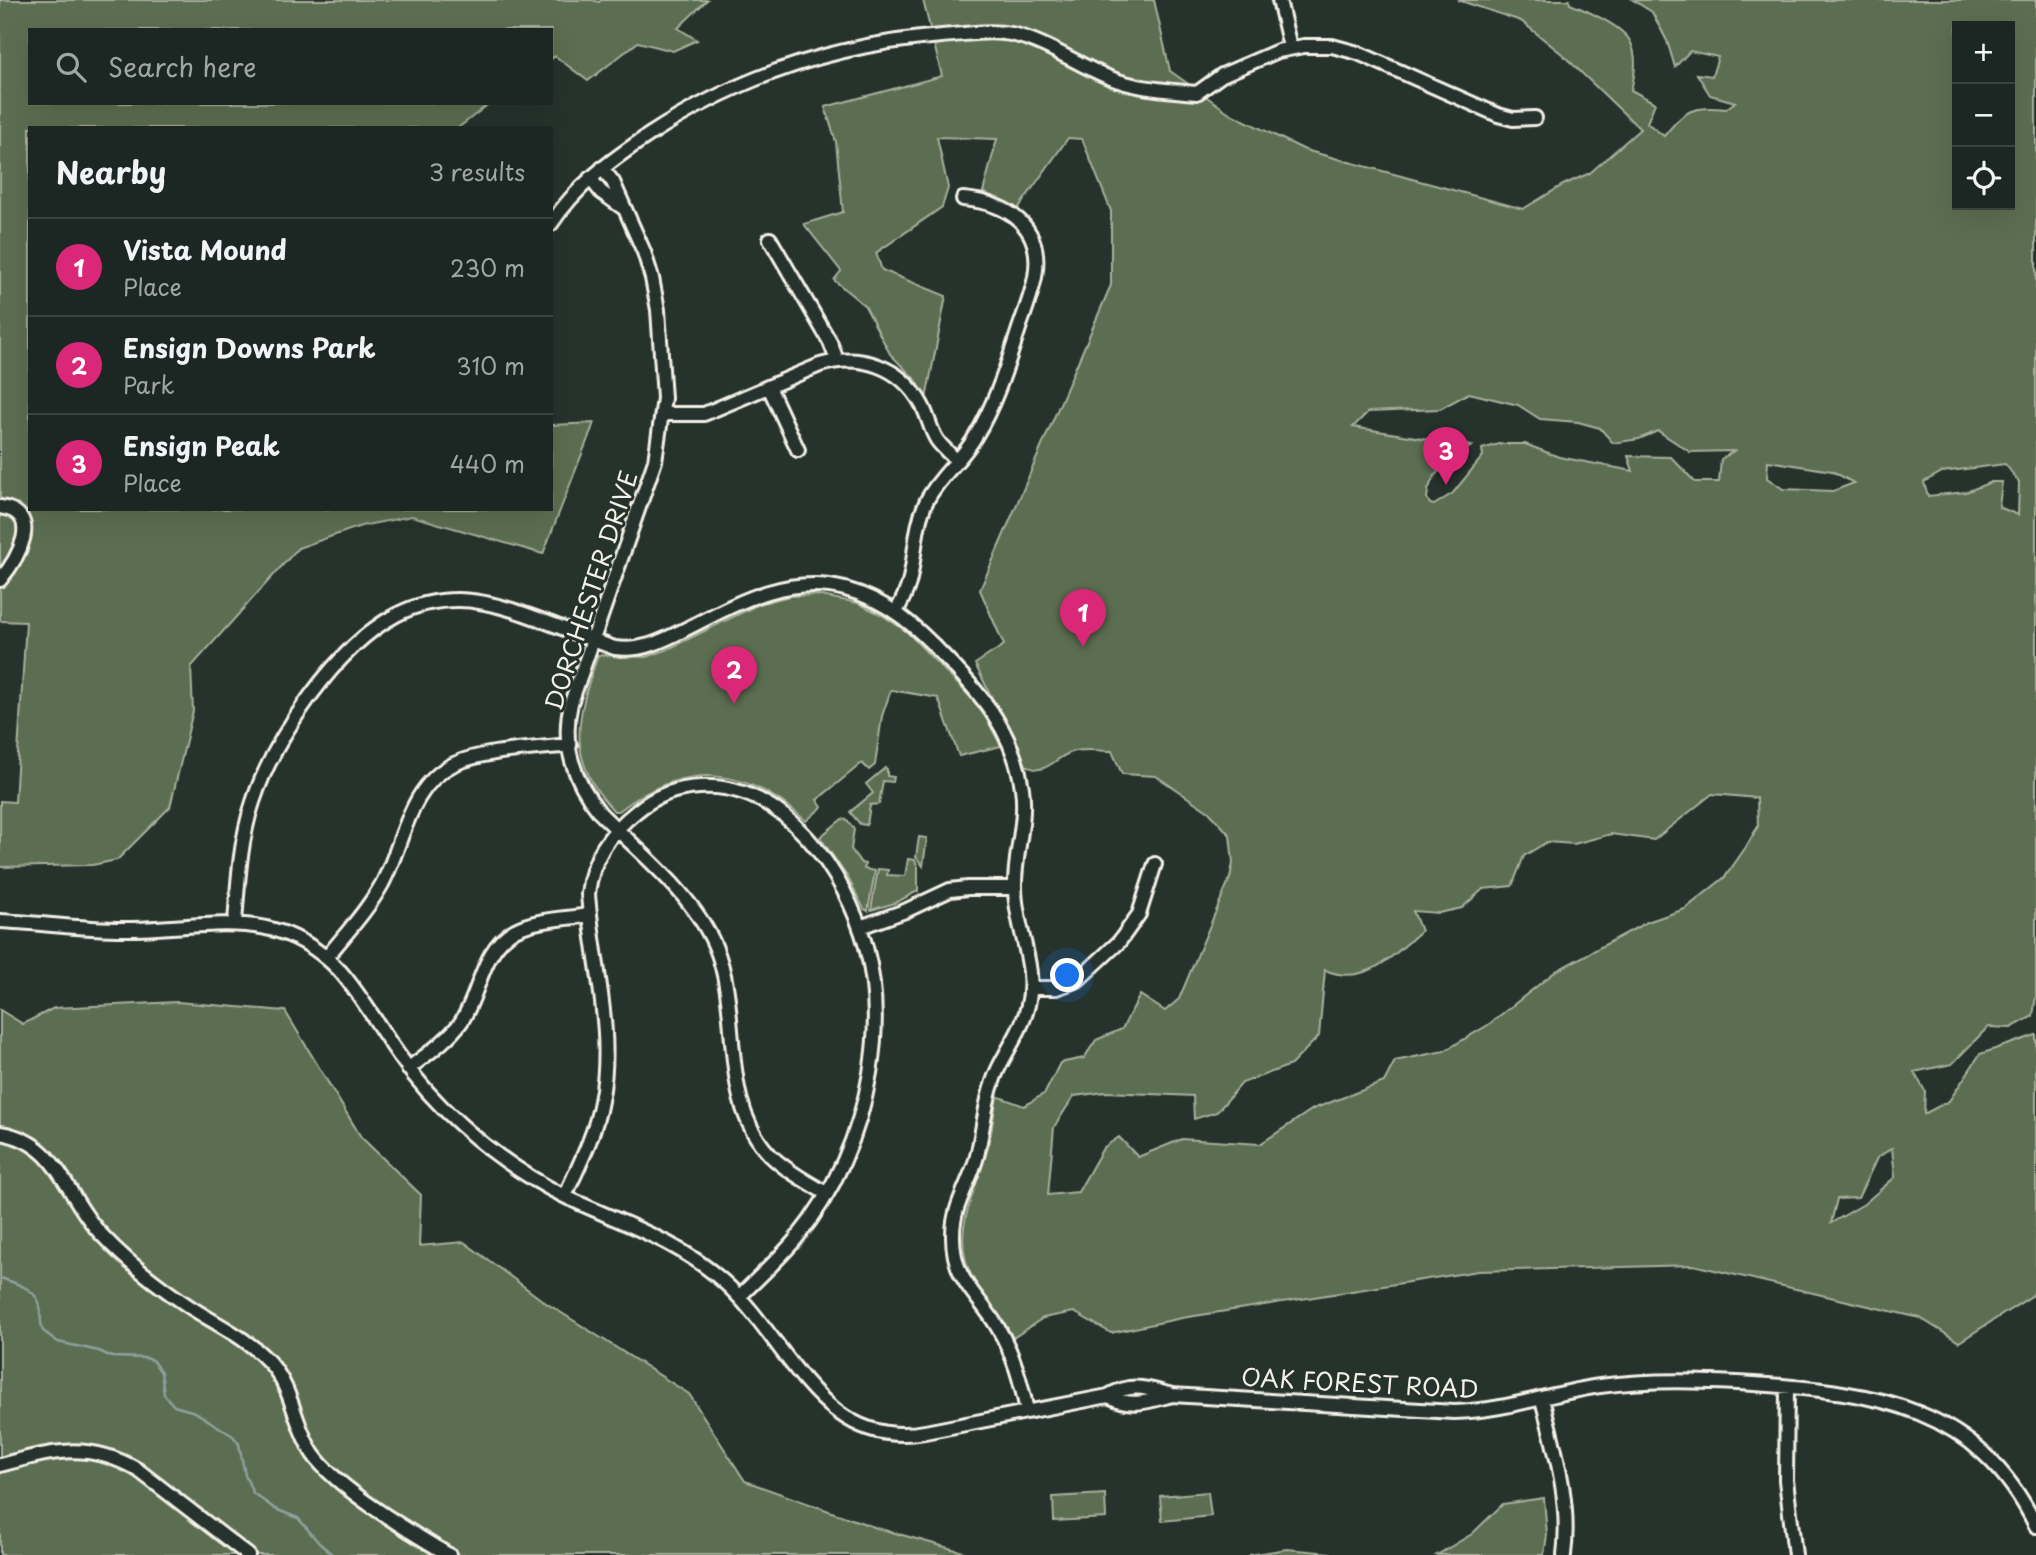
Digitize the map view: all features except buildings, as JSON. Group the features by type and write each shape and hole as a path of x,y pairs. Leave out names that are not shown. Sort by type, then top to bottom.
{"street":[{"path":"1279,0 1290,47"},
{"path":"553,221 562,208 602,168 683,113 730,89 807,60 899,40 988,33 1012,35 1037,43 1123,83 1197,93 1222,75 1290,47 1320,45 1344,48 1498,115 1535,118"},
{"name":"DORCHESTER DRIVE","path":"602,168 612,182 644,252 656,294 663,366 663,414 655,461 568,713 569,755 580,785 600,813 689,903 714,943 728,991 740,1097 751,1128 776,1161 827,1194"},
{"name":"DORCHESTER DRIVE","path":"590,178 601,192 622,207"},
{"path":"896,612 909,585 914,540 921,514 938,481 974,440 1000,385 1033,285 1036,265 1034,248 1028,233 1011,213 989,202 963,199"},
{"path":"770,239 830,342 836,360"},
{"path":"663,414 704,414 836,360 864,361 882,367 898,377 917,397 937,440 956,460"},
{"path":"769,387 797,450"},
{"path":"0,507 10,509 19,516 25,533 14,562 0,580"},
{"path":"235,923 241,847 253,801 268,764 289,727 345,656 379,626 399,613 422,604 475,601 503,608 615,648 645,648 736,603 772,590 793,586 842,588 864,595 896,612 924,635 979,692 997,716 1010,743 1020,775 1024,807 1023,831 1014,888 1031,970 1031,988 1026,1014 998,1070 989,1095 977,1155 958,1204 953,1234 954,1255 961,1277 996,1324 1006,1343 1015,1362 1027,1411"},
{"path":"327,957 376,895 390,869 418,799 438,775 454,764 473,758 570,745"},
{"path":"565,1196 591,1138 601,1102 605,1071 603,1014 588,894 591,876 603,845 616,828 658,797 682,789 720,787 744,792 777,809 795,825 826,862 845,894 860,927 874,984 875,1015 873,1049 860,1117 846,1156 827,1194 795,1240 740,1296"},
{"path":"1031,988 1063,986 1092,970 1133,924 1143,904 1155,864"},
{"path":"860,927 905,911 950,890 1014,888"},
{"path":"408,1069 447,1038 460,1023 491,954 507,936 535,923 589,915"},
{"name":"OAK FOREST ROAD","path":"0,921 125,929 235,923 284,932 327,957 349,982 408,1069 442,1108 483,1144 525,1174 565,1196 667,1241 706,1266 740,1296 821,1398 840,1416 865,1428 890,1434 914,1434 1108,1396 1122,1388 1143,1387 1172,1395 1454,1412 1498,1408 1597,1386 1655,1380 1787,1387 1852,1394 1899,1405 1939,1421 1976,1445 1996,1464 2025,1504 2036,1526"},
{"path":"0,1133 28,1142 47,1155 62,1174 87,1218 132,1263 187,1305 246,1341 265,1358 282,1381 305,1440 328,1471 378,1509 449,1555"},
{"path":"1787,1387 1786,1480 1795,1555"},
{"path":"1542,1399 1563,1480 1566,1527 1564,1555"},
{"path":"0,1465 36,1455 100,1452 119,1459 151,1480 248,1555"}],"green space":[{"path":"0,0 707,0 678,28 697,40 673,51 638,42 588,81 555,56 553,58 553,28 28,28 28,105 487,105 461,126 28,126 28,511 553,511 553,425 594,423 543,554 412,516 361,526 298,548 191,667 193,711 170,807 117,860 92,865 0,867 0,801 15,802 26,622 0,621"},
{"path":"923,0 1154,0 1170,71 1231,114 1305,150 1523,209 1563,185 1590,173 1640,129 1562,54 1521,21 1458,0 1569,0 1570,4 1612,24 1626,35 1633,47 1635,66 1631,90 1655,103 1647,123 1664,136 1690,111 1705,108 1726,109 1735,102 1710,95 1697,74 1712,76 1718,57 1690,51 1675,67 1667,41 1652,12 1633,0 2036,0 2036,996 2033,1016 2011,1028 1988,1027 1952,1064 1914,1072 1925,1091 1924,1114 1949,1101 1980,1054 2036,1035 2036,1287 2033,1295 1959,1342 1920,1318 1693,1265 1478,1271 1182,1318 1111,1333 1074,1312 1043,1318 1013,1338 971,1275 963,1244 966,1214 988,1148 997,1096 1024,1106 1045,1093 1060,1063 1084,1058 1096,1040 1122,1029 1140,995 1165,1011 1179,999 1230,878 1233,863 1230,835 1209,812 1156,776 1122,774 1112,751 1076,751 1038,769 1026,765 975,664 1004,645 980,590 1111,285 1111,211 1082,139 1068,138 1017,210 983,192 997,139 937,137 948,188 942,207 876,253 882,270 946,296 926,399 917,381 890,354 865,306 834,280 841,271 804,224 843,212 836,142 825,107 942,76","holes":["1469,393 1518,405 1540,419 1578,422 1600,428 1613,443 1639,439 1658,431 1690,452 1734,451 1721,459 1719,482 1695,482 1671,457 1628,456 1633,471 1559,457 1525,444 1499,444 1482,449 1483,456 1453,493 1434,505 1430,504 1427,498 1428,489 1437,473 1472,446 1353,427 1368,412 1440,409","1768,461 1832,471 1854,483 1833,491 1783,489 1767,478","2005,464 2019,482 2018,515 1999,507 2002,482 1991,482 1966,492 1928,496 1924,482 1942,472","1712,794 1757,798 1758,826 1725,877 1685,909 1647,922 1556,971 1488,1025 1444,1051 1395,1061 1384,1082 1313,1109 1260,1144 1182,1139 1138,1157 1119,1137 1103,1148 1078,1192 1048,1195 1054,1127 1074,1096 1106,1092 1193,1096 1194,1119 1217,1112 1242,1083 1291,1065 1319,1036 1325,970 1353,975 1366,972 1389,959 1421,931 1413,911 1439,913 1462,908 1483,889 1512,886 1524,856 1547,842 1574,844 1611,834 1654,840","1892,1148 1895,1177 1864,1204 1831,1223 1837,1199 1858,1198 1877,1158"]},
{"path":"816,595 858,603 907,632 981,708 1001,746 959,756 938,698 891,690 882,716 875,765 869,770 862,763 817,800 822,807 806,821 760,789 737,780 714,776 691,777 667,783 619,811 614,811 587,773 579,736 585,698 598,655 646,657 666,650 759,604 789,596"},
{"path":"885,768 887,776 894,777 893,782 883,781 879,804 870,805 867,825 860,824 850,812 873,793 866,784"},
{"path":"842,819 847,820 854,829 851,849 861,863 865,864 864,869 875,871 868,911 864,909 848,878 820,837"},
{"path":"919,837 927,838 923,866 916,857"},
{"path":"908,859 915,860 918,867 918,891 895,903 871,910 878,869 888,870 887,875 905,876"},
{"path":"177,1002 285,1011 361,1137 421,1195 419,1246 464,1242 546,1303 689,1394 745,1481 877,1528 974,1555 0,1555 0,1010 23,1024 54,1008"},
{"path":"1208,1492 1211,1516 1162,1521 1160,1496"},
{"path":"1105,1494 1106,1518 1054,1521 1053,1497"},
{"path":"1544,1498 1547,1535 1544,1555 1437,1555 1472,1534 1503,1504"},
{"path":"1287,1549 1330,1553 1333,1555 1249,1555"}],"waterway":[{"path":"0,1278 31,1291 39,1301 43,1331 58,1342 99,1351 112,1357 152,1360 161,1372 164,1394 174,1406 195,1412 233,1436 239,1444 245,1475 253,1493 275,1509 298,1518 333,1555"}],"place":[{"name":"Ensign Peak","path":"1446,485"},
{"name":"Vista Mound","path":"1083,647"},
{"name":"Ensign Downs Park","path":"734,704"}]}
